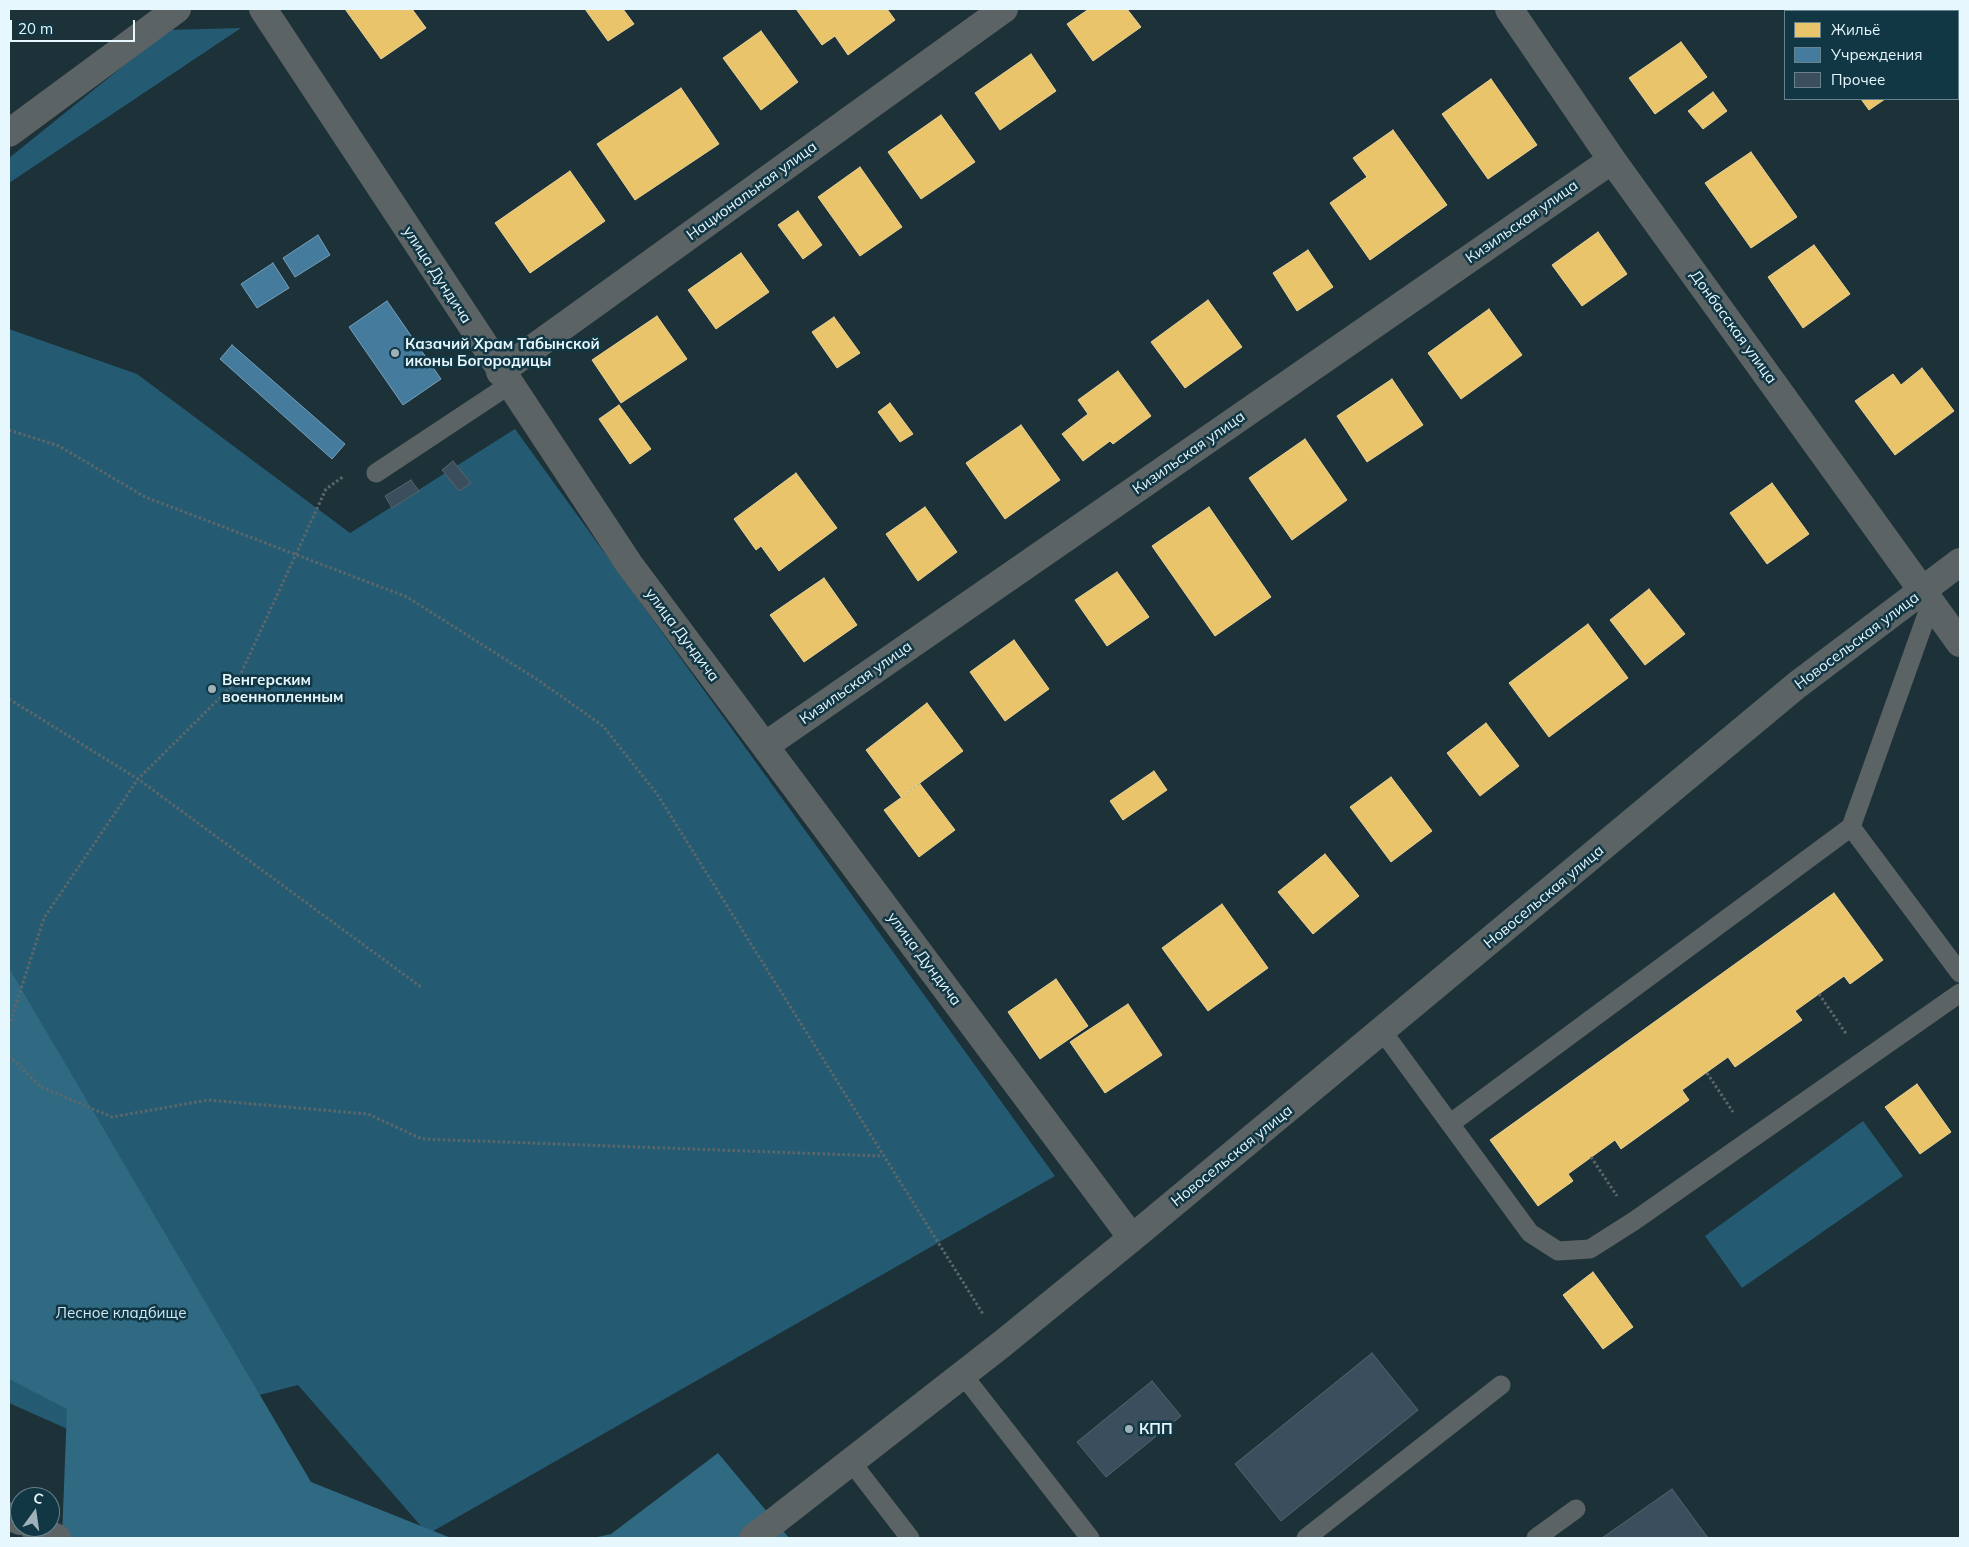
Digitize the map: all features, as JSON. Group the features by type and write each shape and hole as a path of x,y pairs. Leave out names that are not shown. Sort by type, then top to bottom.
{"street":[{"path":"9,133 177,9"},
{"name":"улица Дундича","path":"263,9 504,378 629,564 1132,1238"},
{"name":"Национальная улица","path":"504,378 1004,9"},
{"name":"Донбасская улица","path":"1509,9 1612,160 1960,643"},
{"name":"Кизильская улица","path":"766,746 1612,160"},
{"name":"Новосельская улица","path":"753,1538 963,1375 1132,1238 1383,1032 1797,685 1927,597 1960,562"}],"lane":[{"path":"376,473 504,378"},
{"path":"1452,1123 1851,827 1927,597"},
{"path":"1851,827 1960,973"},
{"path":"1383,1032 1452,1123 1530,1233 1558,1252 1590,1249 1634,1221 1960,993"},
{"path":"963,1375 1090,1538"},
{"path":"1306,1538 1501,1385"},
{"path":"852,1462 910,1538"},
{"path":"1536,1538 1576,1509"}],"path":[{"path":"9,430 58,446 144,497 407,597 541,682 603,726 657,794 882,1156 1002,1344"},
{"path":"9,1026 44,918 138,779 238,680 326,489 357,467 376,473"},
{"path":"9,699 138,779 421,987"},
{"path":"1819,994 1863,1060"},
{"path":"9,1056 41,1087 112,1117 208,1100 368,1114 422,1139 882,1156"},
{"path":"1707,1073 1751,1139"},
{"path":"1591,1157 1634,1221"}],"green space":[{"path":"241,28 9,183 9,158 168,30"},
{"path":"9,329 137,374 350,533 515,429 1055,1176 428,1534 298,1385 90,1439 9,1403"},
{"name":"Лесное кладбище","path":"9,968 311,1482 451,1538 62,1538 67,1409 9,1379"},
{"path":"1863,1121 1903,1176 1742,1288 1705,1236"},
{"path":"718,1453 789,1538 593,1538 611,1534"}],"building: Жильё":[{"path":"345,9 412,9 426,28 381,59"},
{"path":"585,9 623,9 634,24 608,41"},
{"path":"796,9 887,9 895,20 848,55 835,36 822,45"},
{"path":"1089,9 1127,9 1141,27 1093,61 1067,24"},
{"path":"1960,9 1960,72 1959,10 1944,10"},
{"path":"761,31 798,82 761,110 723,58"},
{"path":"1681,42 1707,77 1655,114 1629,78"},
{"path":"1031,54 1056,91 1000,130 975,93"},
{"path":"1491,79 1537,145 1488,179 1442,114"},
{"path":"681,88 719,144 635,200 597,144"},
{"path":"1713,92 1727,111 1703,129 1688,111"},
{"path":"1862,100 1884,100 1869,110"},
{"path":"941,115 975,162 921,199 888,152"},
{"path":"1393,130 1447,205 1370,260 1330,203 1367,177 1353,158"},
{"path":"1751,152 1797,217 1751,248 1705,183"},
{"path":"860,167 902,227 860,256 818,197"},
{"path":"570,171 605,221 530,273 495,223"},
{"path":"798,211 822,245 803,259 778,225"},
{"path":"1598,232 1627,274 1582,306 1552,265"},
{"path":"1814,245 1850,294 1803,328 1768,277"},
{"path":"1308,250 1333,287 1297,311 1273,273"},
{"path":"741,253 769,292 716,329 688,290"},
{"path":"1208,300 1242,347 1185,388 1151,342"},
{"path":"1489,309 1522,355 1461,399 1428,353"},
{"path":"657,316 687,359 621,403 592,360"},
{"path":"834,317 860,353 837,368 812,332"},
{"path":"1922,368 1954,411 1895,455 1855,401 1893,374 1901,385"},
{"path":"1118,371 1151,416 1113,444 1110,441 1083,461 1062,434 1088,414 1078,400"},
{"path":"1392,379 1423,425 1367,462 1337,416"},
{"path":"890,403 913,434 900,442 878,412"},
{"path":"619,405 651,449 630,464 599,419"},
{"path":"1021,425 1060,480 1005,519 966,463"},
{"path":"1305,439 1347,500 1292,540 1249,478"},
{"path":"796,473 837,528 779,571 761,546 756,550 734,519"},
{"path":"1772,483 1809,534 1767,564 1730,513"},
{"path":"925,507 957,552 918,581 886,534"},
{"path":"1209,507 1271,597 1215,636 1152,546"},
{"path":"1117,572 1149,617 1107,646 1075,600"},
{"path":"824,578 857,625 804,662 770,615"},
{"path":"1649,589 1685,634 1645,665 1610,620"},
{"path":"1588,624 1628,678 1549,737 1509,683"},
{"path":"1014,640 1049,689 1005,721 970,672"},
{"path":"927,703 963,751 901,797 866,750"},
{"path":"1486,723 1519,766 1480,796 1447,753"},
{"path":"1154,771 1167,790 1123,820 1110,801"},
{"path":"1391,777 1432,831 1391,862 1350,807"},
{"path":"920,784 955,830 919,857 884,810"},
{"path":"1325,854 1359,896 1313,934 1278,892"},
{"path":"1834,893 1883,960 1850,984 1844,976 1795,1011 1802,1020 1735,1067 1728,1057 1682,1090 1689,1100 1621,1149 1615,1140 1568,1174 1573,1181 1538,1206 1490,1140"},
{"path":"1222,904 1268,968 1208,1011 1162,948"},
{"path":"1056,979 1088,1026 1040,1059 1008,1012"},
{"path":"1128,1004 1162,1055 1105,1093 1070,1042"},
{"path":"1917,1084 1951,1132 1920,1154 1885,1107"},
{"path":"1593,1272 1633,1327 1603,1349 1563,1295"}],"building: Учреждения":[{"path":"318,235 330,255 295,277 283,258"},
{"path":"273,263 289,288 257,308 241,284"},
{"name":"Казачий Храм Табынской иконы Богородицы","path":"387,301 441,379 403,405 349,327"},
{"path":"232,345 345,444 332,459 220,359"}],"building: Прочее":[{"path":"453,461 471,483 459,491 442,470"},
{"path":"411,480 419,491 392,508 385,496"},
{"path":"1372,1353 1418,1410 1281,1521 1235,1464"},
{"name":"КПП","path":"1152,1381 1181,1416 1106,1477 1077,1442"},
{"path":"1672,1489 1708,1538 1602,1538"}],"place":[{"name":"Казачий Храм Табынской иконы Богородицы","path":"395,353"},
{"name":"Венгерским военнопленным","path":"212,689"},
{"name":"КПП","path":"1129,1429"}]}
